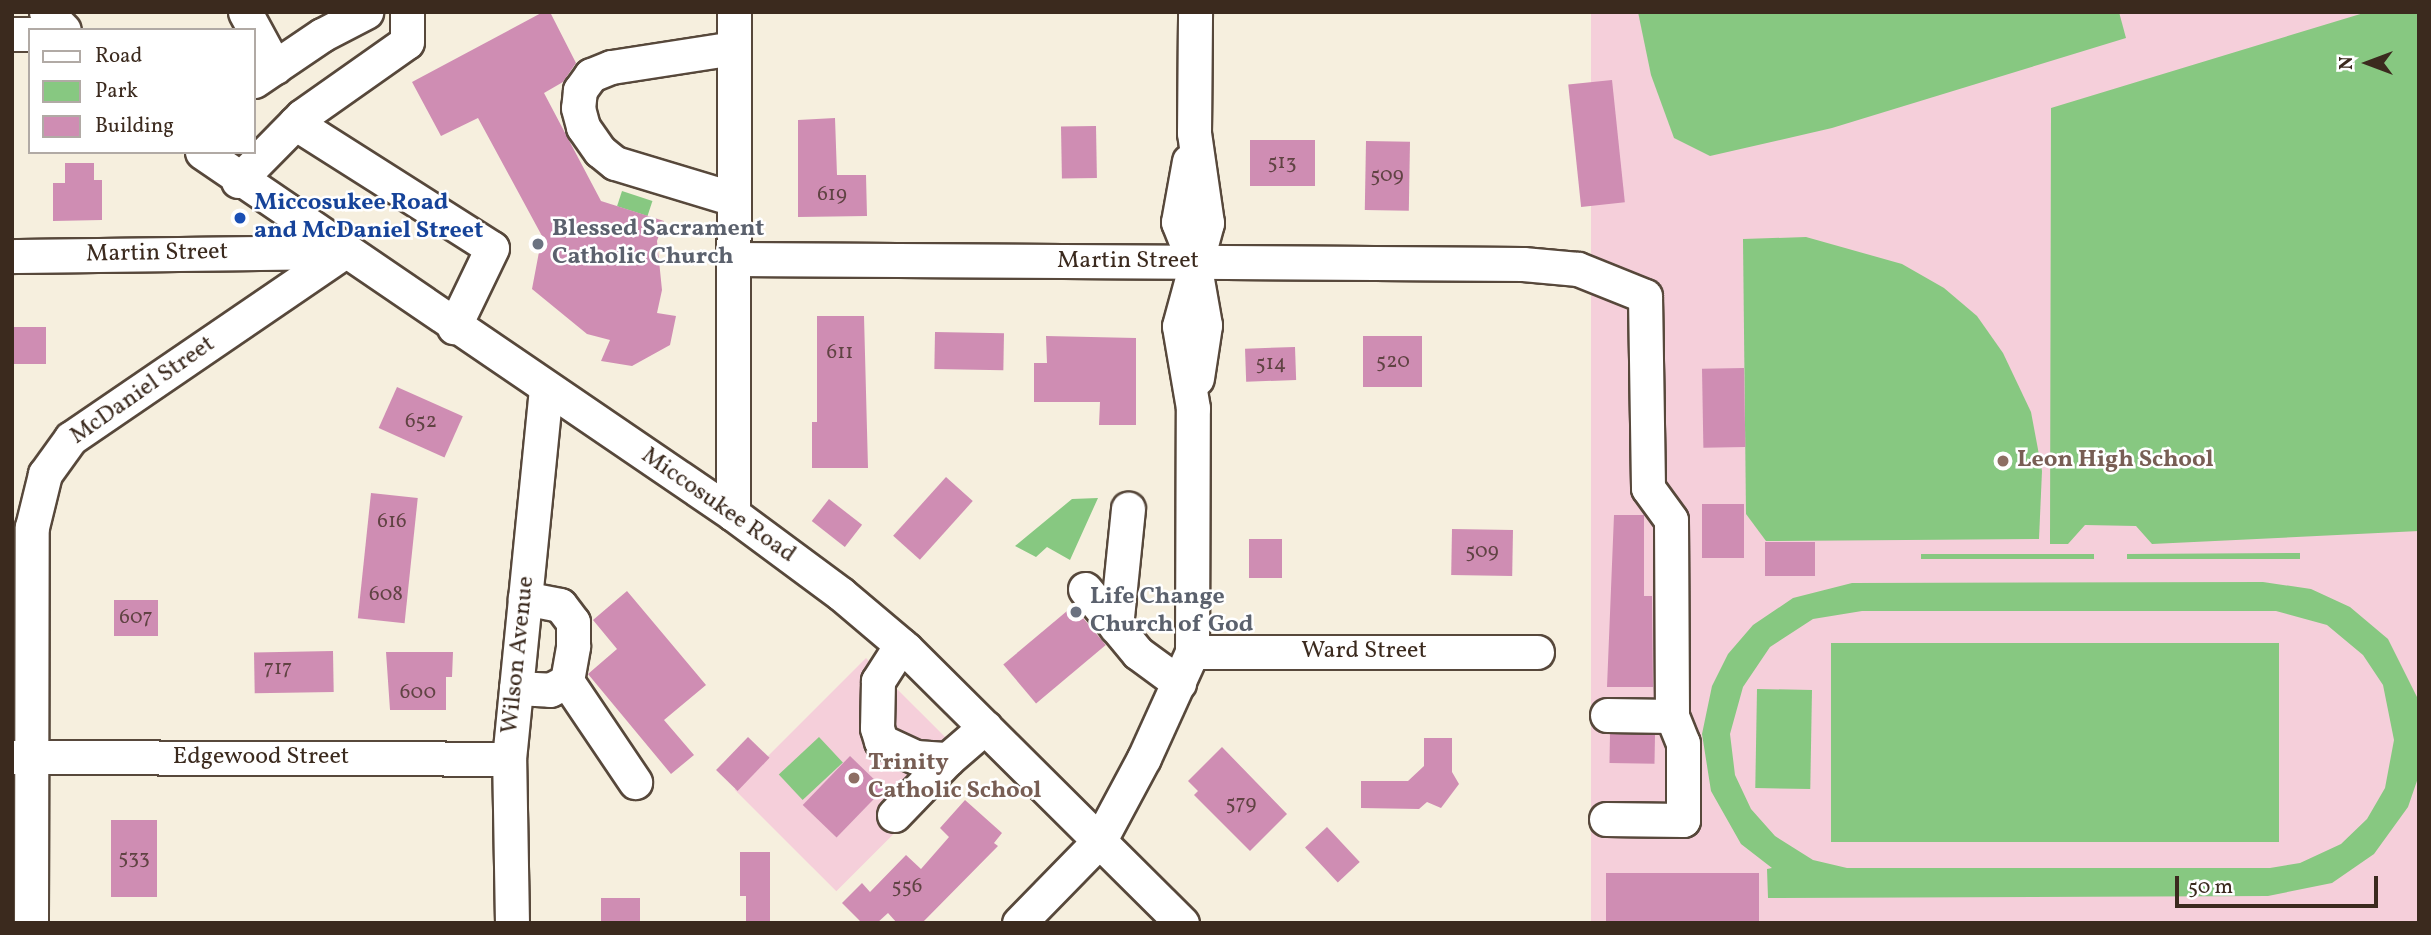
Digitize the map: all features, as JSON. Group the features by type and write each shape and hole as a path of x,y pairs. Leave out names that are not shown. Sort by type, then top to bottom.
{"street":[{"path":"46,12 62,28"},
{"path":"256,48 264,74 315,24 366,12"},
{"path":"733,514 734,12"},
{"path":"1019,923 1100,840 1180,683 1192,652 1193,408 1205,325 1194,262 1207,223 1194,133 1195,12"},
{"path":"239,181 295,123 407,27"},
{"path":"734,48 611,67 592,75 580,90 578,108 583,127 600,151 615,163 734,199"},
{"path":"295,123 492,248 454,327"},
{"name":"Miccosukee Road","path":"205,154 239,181 733,514 901,645 1182,923"},
{"name":"Martin Street","path":"12,256 344,252"},
{"name":"McDaniel Street","path":"31,923 22,757 32,527 45,474 71,438 344,252"},
{"name":"Martin Street","path":"733,259 1522,264 1578,269 1646,296 1648,488 1671,520 1672,716"},
{"name":"Wilson Avenue","path":"512,923 509,759 546,388"},
{"path":"1116,627 1128,509"},
{"path":"1085,589 1138,653 1180,683"},
{"path":"525,598 560,605 573,622 567,681 635,782"},
{"path":"901,645 878,681 877,728 881,741 916,757 948,759"},
{"name":"Ward Street","path":"1192,652 1537,652"},
{"path":"516,688 550,690 567,681"},
{"path":"1606,819 1682,820 1684,743 1672,716 1608,715"},
{"path":"894,815 948,759 985,727"},
{"name":"Edgewood Street","path":"22,757 509,759"}],"shaded area":[{"name":"Leon High School","path":"1591,12 2419,12 2419,923 1591,923"},
{"name":"Trinity Catholic School","path":"866,658 968,760 836,891 734,790"}],"green space":[{"path":"1638,12 2119,12 2126,38 1832,128 1710,156 1674,138 1651,75"},
{"path":"2367,12 2419,12 2419,531 2152,544 2136,526 2085,525 2068,544 2050,544 2051,108"},
{"path":"622,191 652,201 647,216 617,206"},
{"path":"1806,237 1902,264 1944,288 1977,316 2003,353 2031,412 2042,471 2039,539 1766,541 1746,514 1743,239"},
{"path":"1098,498 1070,560 1047,547 1036,557 1015,546 1072,499"},
{"path":"2300,553 2300,559 2127,559 2127,554"},
{"path":"1921,554 2094,554 2094,559 1921,559"},
{"path":"2263,582 2311,589 2350,607 2388,639 2417,697 2419,775 2408,807 2374,854 2332,883 2268,896 1768,898 1767,869 1772,868 1741,844 1711,791 1702,734 1712,686 1728,654 1753,625 1793,598 1852,583","holes":["1862,611 2276,611 2327,625 2363,655 2383,685 2394,740 2385,788 2367,819 2341,844 2300,863 2270,868 1847,868 1813,860 1775,836 1751,809 1735,775 1730,734 1743,687 1770,647 1813,619"]},
{"path":"1831,643 2279,643 2279,842 1831,842"},
{"path":"1757,689 1812,690 1810,789 1755,788"},
{"path":"819,737 843,763 803,800 779,775"}],"building":[{"path":"543,12 550,12 576,63 563,82 544,93 601,201 664,221 657,241 662,290 657,313 676,316 670,345 632,366 601,361 610,340 587,334 532,289 542,236 478,118 441,136 412,82"},
{"path":"1612,80 1625,202 1581,207 1568,85"},
{"path":"835,118 837,175 866,175 867,216 798,217 798,120"},
{"path":"1096,126 1097,178 1062,179 1061,127"},
{"path":"1250,140 1315,140 1315,186 1250,186"},
{"path":"1366,141 1410,142 1409,211 1365,210"},
{"path":"65,163 94,163 94,180 102,180 102,220 53,221 53,183 65,183"},
{"path":"817,316 864,316 868,468 812,468 812,422 817,422"},
{"path":"12,327 46,327 46,364 12,364"},
{"path":"935,332 1004,333 1003,370 934,369"},
{"path":"1046,336 1136,338 1136,425 1099,425 1100,402 1034,402 1034,363 1047,363"},
{"path":"1363,336 1422,336 1422,387 1363,387"},
{"path":"1295,347 1296,380 1246,382 1245,349"},
{"path":"1744,368 1745,447 1703,448 1702,369"},
{"path":"397,387 463,416 444,457 379,428"},
{"path":"946,477 973,501 920,560 893,536"},
{"path":"371,493 418,498 405,623 358,618"},
{"path":"829,499 862,525 845,547 812,521"},
{"path":"1702,504 1744,504 1744,558 1702,558"},
{"path":"1614,515 1644,515 1644,596 1652,596 1653,687 1607,687"},
{"path":"1452,529 1513,530 1512,576 1451,575"},
{"path":"1249,539 1282,539 1282,578 1249,578"},
{"path":"1765,542 1815,542 1815,576 1765,576"},
{"path":"627,591 706,685 664,720 694,755 671,774 588,674 617,649 593,620"},
{"path":"114,600 158,600 158,636 114,636"},
{"path":"1073,606 1106,645 1036,704 1003,664"},
{"path":"333,651 334,692 255,693 254,652"},
{"path":"386,652 453,652 452,677 446,677 446,710 390,710"},
{"path":"1610,734 1655,735 1654,764 1609,763"},
{"path":"748,737 770,758 738,791 716,770"},
{"path":"1424,738 1452,738 1452,772 1459,784 1441,808 1427,802 1419,809 1361,808 1361,781 1408,781 1424,766"},
{"path":"1222,747 1287,814 1250,851 1194,795 1198,791 1188,781"},
{"path":"850,756 884,789 837,838 803,805"},
{"path":"965,800 1002,833 994,843 998,846 922,923 897,923 888,913 877,923 862,923 842,903 862,883 870,892 906,855 921,869 949,837 940,828"},
{"path":"111,820 157,820 157,897 111,897"},
{"path":"1327,827 1360,862 1338,883 1305,847"},
{"path":"740,852 770,852 770,923 746,923 746,896 740,896"},
{"path":"1606,873 1759,873 1759,923 1606,923"},
{"path":"601,898 640,898 640,923 601,923"}],"place":[{"name":"Miccosukee Road and McDaniel Street","path":"240,218"},
{"name":"Blessed Sacrament Catholic Church","path":"538,244"},
{"name":"Leon High School","path":"2003,461"},
{"name":"Life Change Church of God","path":"1076,612"},
{"name":"Trinity Catholic School","path":"854,778"}]}
